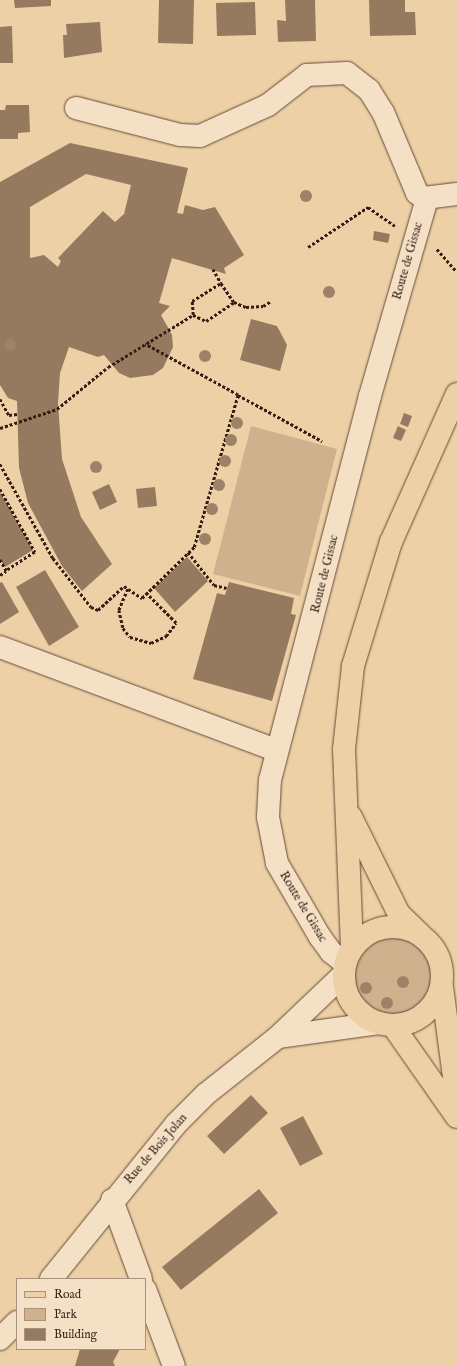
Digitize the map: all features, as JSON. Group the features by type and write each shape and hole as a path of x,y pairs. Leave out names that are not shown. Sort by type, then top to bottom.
{"main road":[{"path":"457,394 394,534 363,625 347,703 344,749 347,810 346,962 354,1004 386,1024 457,1118"},
{"path":"347,810 399,914 440,958 442,987 457,1099"},
{"path":"346,962 376,930 406,929 420,935"},
{"path":"386,1024 406,1024 424,1015 438,1000 442,987"}],"street":[{"path":"76,108 180,135 200,136 268,105 307,75 347,73 357,78 373,96 392,129 414,188 428,198 457,194"},
{"name":"Route de Gissac","path":"346,962 331,952 320,937 277,863 268,817 276,750 428,198"},
{"path":"0,647 276,750"},
{"name":"Rue de Bois Jolan","path":"52,1278 112,1200 206,1094 278,1037 346,962"},
{"path":"278,1037 386,1024"},
{"path":"112,1200 141,1278"},
{"path":"146,1292 174,1366"},
{"path":"0,1339 16,1323"}],"path":[{"path":"308,247 368,207 397,228"},
{"path":"434,247 448,257 457,272"},
{"path":"213,269 234,302 246,307 263,306 271,300"},
{"path":"193,315 192,301 221,283"},
{"path":"193,315 206,321 234,302"},
{"path":"0,428 57,409 108,367 193,315"},
{"path":"145,344 322,441"},
{"path":"0,464 53,558 91,607 98,610 124,586 142,598 194,547 238,395"},
{"path":"0,399 9,415 18,414"},
{"path":"0,490 35,552 0,575"},
{"path":"188,552 214,585 227,588"},
{"path":"0,560 6,571"},
{"path":"128,590 119,610 123,628 130,637 151,643 166,636 176,623 147,594"}],"green space":[{"path":"251,426 337,449 300,596 213,574"},
{"path":"391,933 399,934 414,940 426,952 432,967 432,983 426,998 414,1010 399,1016 391,1017 383,1016 368,1010 356,998 350,983 349,975 350,967 356,952 368,940 383,934"}],"building":[{"path":"14,0 51,0 51,6 15,8"},
{"path":"159,0 194,0 193,44 158,43"},
{"path":"285,0 315,0 316,41 278,42 277,20 286,21"},
{"path":"369,0 405,0 405,12 415,12 416,35 370,36"},
{"path":"255,2 256,35 217,36 216,3"},
{"path":"100,22 102,52 64,58 63,35 67,35 66,24"},
{"path":"12,26 13,63 0,63 0,27"},
{"path":"6,105 29,105 30,132 18,133 18,139 0,139 0,110 5,110"},
{"path":"70,143 188,168 177,213 183,214 185,205 203,210 215,207 244,255 224,268 226,274 172,258 159,303 170,306 161,315 172,335 173,347 163,368 153,375 130,378 119,373 104,355 98,357 69,347 60,373 58,403 62,459 81,517 112,564 82,591 62,566 28,503 19,468 17,401 8,398 0,385 0,182","holes":["86,174 131,185 124,214 115,222 103,211 58,258 61,261 58,267 44,255 30,258 30,207"]},
{"path":"374,231 390,234 388,243 373,240"},
{"path":"251,319 277,326 287,345 280,371 240,360"},
{"path":"404,413 412,416 408,427 400,424"},
{"path":"398,426 406,430 401,441 393,438"},
{"path":"109,484 117,502 100,510 92,492"},
{"path":"155,487 157,506 138,508 136,489"},
{"path":"0,492 33,550 5,567 0,559"},
{"path":"187,557 208,581 175,612 154,588"},
{"path":"45,570 79,627 49,646 16,587"},
{"path":"2,582 19,612 0,624 0,583"},
{"path":"229,582 294,598 291,614 296,615 272,701 193,679 217,593 225,595"},
{"path":"251,1095 268,1113 224,1154 207,1136"},
{"path":"303,1116 323,1154 300,1166 280,1128"},
{"path":"259,1189 278,1213 181,1290 162,1267"},
{"path":"80,1350 119,1350 113,1362 115,1366 75,1366"}]}
